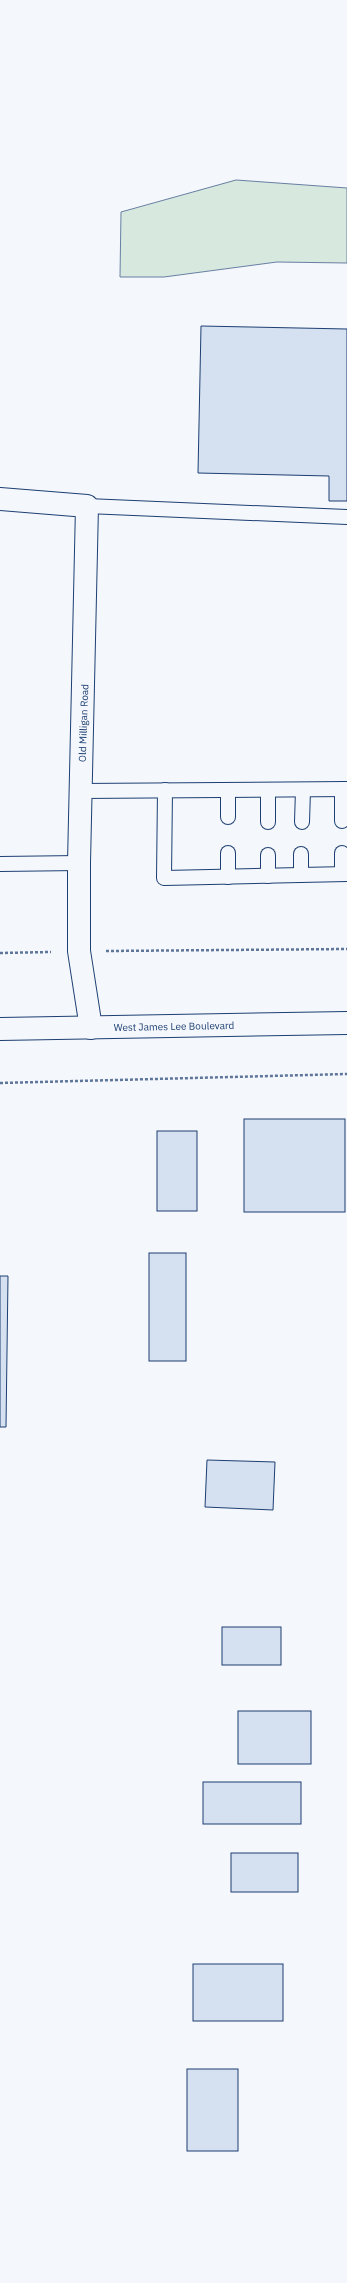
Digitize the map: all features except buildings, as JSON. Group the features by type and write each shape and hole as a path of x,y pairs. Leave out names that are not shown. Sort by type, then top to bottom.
{"street":[{"path":"0,499 87,506"},
{"name":"Old Milligan Road","path":"87,506 79,863 79,951 91,1028"},
{"name":"West James Lee Boulevard","path":"0,1029 347,1023"}],"lane":[{"path":"87,506 347,517"},
{"path":"81,791 345,789 342,821"},
{"path":"165,790 164,878 345,874 342,853"},
{"path":"228,790 228,817"},
{"path":"268,790 268,822"},
{"path":"302,822 303,790"},
{"path":"228,853 228,877"},
{"path":"301,854 301,875"},
{"path":"268,855 268,876"},
{"path":"0,864 79,863"}],"path":[{"path":"0,953 347,949"},
{"path":"0,1083 347,1074"}],"shaded area":[{"path":"236,180 347,188 347,263 277,262 164,277 120,277 121,212"}]}
